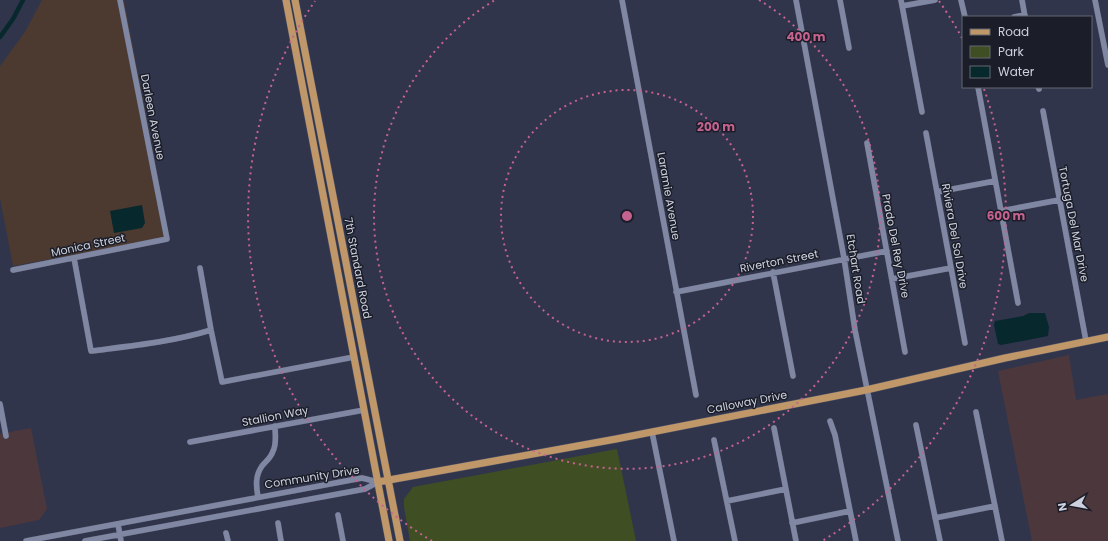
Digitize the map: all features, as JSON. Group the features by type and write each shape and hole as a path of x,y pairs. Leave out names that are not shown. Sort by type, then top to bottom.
{"main road":[{"name":"7th Standard Road","path":"286,0 389,541"},
{"name":"7th Standard Road","path":"295,0 400,541"},
{"name":"Calloway Drive","path":"378,482 652,432 866,390 1004,358 1108,337"}],"street":[{"name":"Darleen Avenue","path":"120,0 167,238"},
{"name":"Laramie Avenue","path":"622,0 696,395"},
{"name":"Etchart Road","path":"796,0 844,258 866,390 898,541"},
{"path":"840,0 849,48"},
{"path":"922,112 902,3 936,0"},
{"path":"961,0 964,16"},
{"path":"1022,0 1025,16"},
{"path":"1095,0 1108,65"},
{"path":"978,88 1018,303"},
{"name":"Tortuga Del Mar Drive","path":"1043,111 1086,341"},
{"name":"Riviera Del Sol Drive","path":"926,133 964,344"},
{"name":"Prado Del Rey Drive","path":"867,143 905,352"},
{"path":"937,192 995,181"},
{"path":"1001,211 1059,200"},
{"name":"Monica Street","path":"12,270 167,238"},
{"name":"Riverton Street","path":"676,292 887,250"},
{"path":"74,258 91,351 155,342 199,334 211,330"},
{"path":"200,268 222,382 354,357"},
{"path":"892,279 951,268"},
{"path":"773,272 793,376"},
{"path":"0,404 1,418 6,436"},
{"name":"Stallion Way","path":"190,442 364,410"},
{"path":"976,412 1002,541"},
{"path":"830,422 856,541"},
{"path":"916,425 940,541"},
{"path":"258,496 256,479 262,466 270,459 274,450 276,438 275,426"},
{"path":"774,428 796,541"},
{"path":"652,432 674,541"},
{"path":"714,440 735,541"},
{"name":"Community Drive","path":"26,541 258,496 362,478 378,482"},
{"name":"Community Drive","path":"85,541 365,489 378,482"},
{"path":"727,501 786,489"},
{"path":"935,518 995,506"},
{"path":"792,523 850,512"},
{"path":"338,515 343,541"},
{"path":"278,523 281,541"},
{"path":"118,524 121,541"},
{"path":"226,533 228,541"}],"shaded area":[{"path":"42,0 124,0 169,237 13,266 0,198 0,66 25,32"},
{"path":"1069,355 1076,400 1108,394 1108,541 1032,541 998,371"},
{"path":"31,428 47,509 39,520 0,528 0,434"}],"green space":[{"path":"617,449 636,541 410,541 404,499 413,487"}],"water":[{"path":"142,205 145,223 142,228 114,233 110,211"},
{"path":"1029,313 1045,313 1049,327 1048,336 1001,345 998,344 994,325 995,321 1023,316"}],"waterway":[{"path":"0,37 13,19 23,0"}]}
